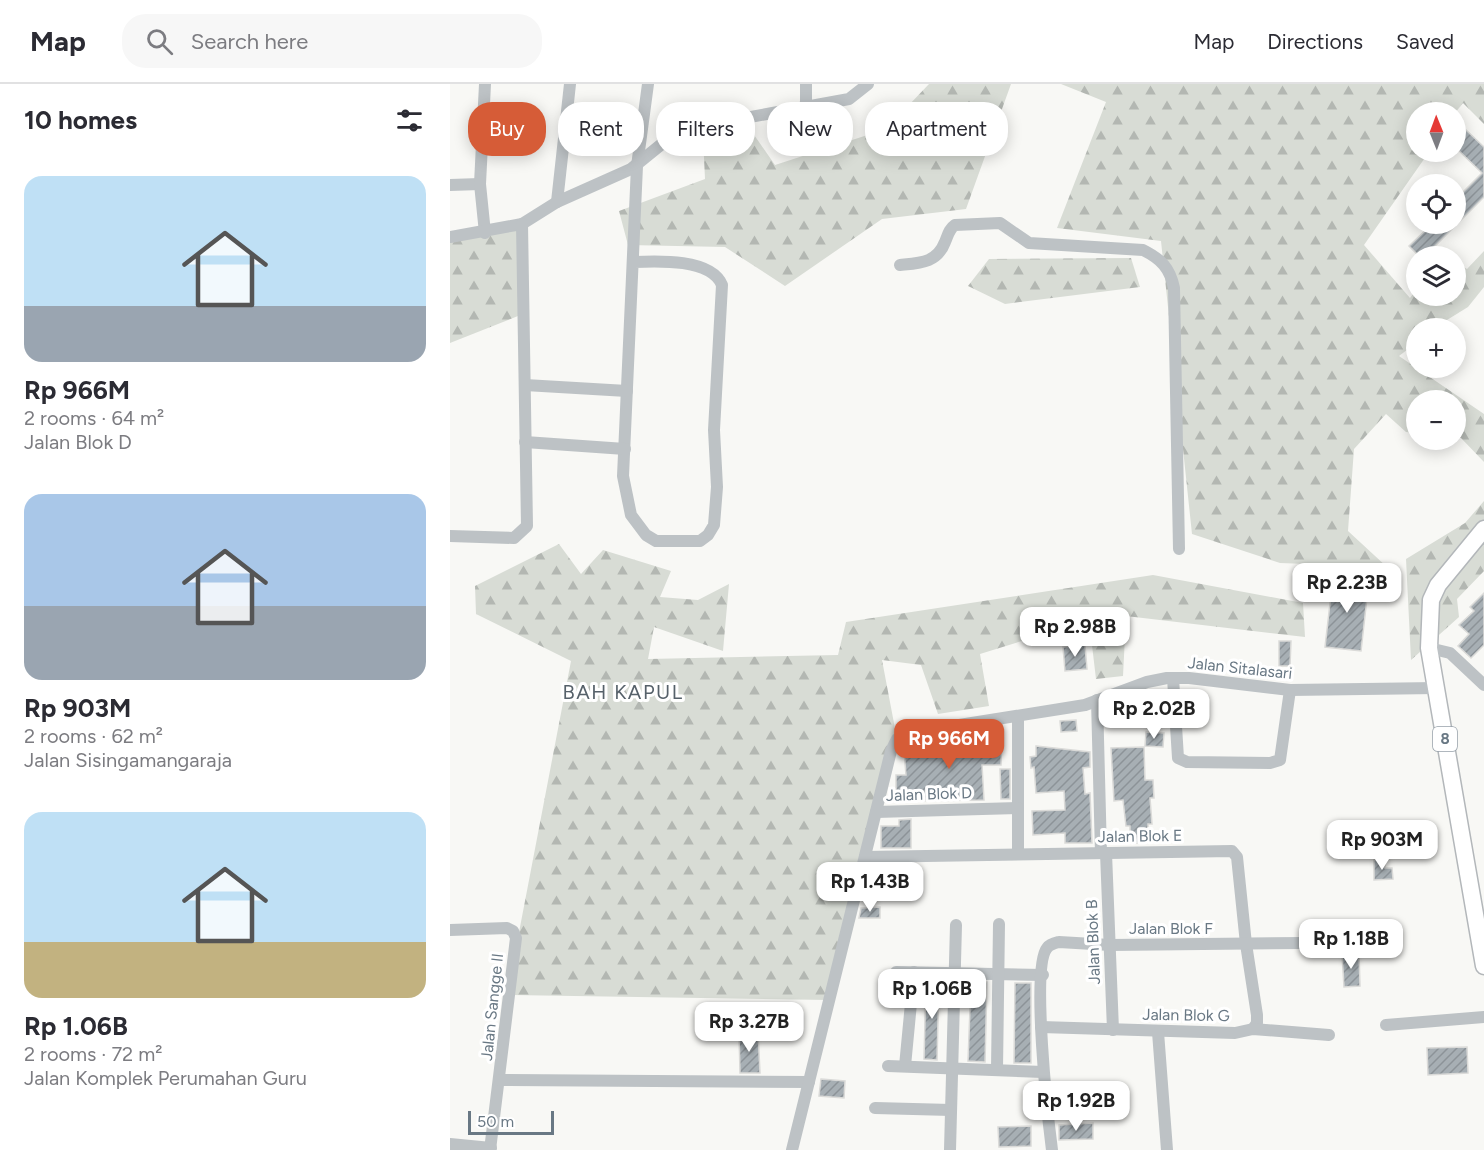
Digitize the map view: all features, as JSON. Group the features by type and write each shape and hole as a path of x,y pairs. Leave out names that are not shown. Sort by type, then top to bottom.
{"highway":[{"name":"8","path":"1484,529 1438,585 1431,600 1429,648 1481,933 1484,966"}],"street":[{"path":"484,233 480,184 485,84"},
{"path":"557,202 570,84"},
{"path":"633,262 687,263 713,275 722,285 714,430 717,511 714,525 708,535 700,540 678,542 656,540 646,536 631,515 623,476 637,166 648,84"},
{"path":"806,102 807,84"},
{"path":"835,102 849,99 868,84"},
{"path":"450,237 484,233 522,224 557,202 637,166 680,133 701,126 767,115"},
{"path":"450,185 480,184"},
{"path":"900,265 931,261 937,257 950,229 955,225 995,222 1005,225 1029,243 1143,250 1167,267 1174,288 1179,549"},
{"path":"450,536 502,539 522,534 527,526 522,224"},
{"path":"525,386 627,391"},
{"path":"525,442 625,449"},
{"path":"1429,648 1450,653 1484,685"},
{"path":"1173,678 1178,758 1187,762 1270,763 1280,760 1290,690"},
{"name":"Jalan Sitalasari","path":"792,1150 891,751 897,739 909,733 1018,717 1097,700 1147,682 1173,678 1290,690 1437,688"},
{"name":"Jalan Blok B","path":"1097,700 1113,1030"},
{"path":"1018,717 1018,854"},
{"name":"Jalan Blok D","path":"876,812 1018,808"},
{"name":"Jalan Blok E","path":"865,857 1235,853 1257,1015 1257,1023 1253,1029"},
{"path":"997,1070 999,924"},
{"path":"950,1150 956,925"},
{"name":"Jalan Sangge II","path":"450,930 507,928 513,931 516,938 491,1149"},
{"name":"Jalan Blok F","path":"1043,975 1043,955 1046,948 1059,942 1110,945 1304,943"},
{"path":"896,972 1043,975 1041,1027 1043,1072 1052,1150"},
{"path":"905,1066 914,972"},
{"path":"1386,1025 1484,1017"},
{"name":"Jalan Blok G","path":"1041,1027 1235,1033 1253,1029 1329,1035"},
{"path":"1158,1032 1167,1150"},
{"path":"888,1066 1043,1072"},
{"path":"500,1080 809,1083"},
{"path":"875,1108 951,1110"},
{"path":"450,1144 491,1149"}],"green space":[{"path":"929,84 1011,84 1005,102 912,102"},
{"path":"1061,84 1484,84 1484,124 1466,106 1466,102 1406,102 1406,162 1422,162 1414,174 1406,174 1406,185 1364,245 1406,293 1406,306 1466,306 1466,268 1484,251 1484,287 1468,307 1450,318 1406,318 1406,351 1399,356 1406,361 1406,378 1431,378 1449,390 1406,390 1406,432 1386,414 1354,449 1348,531 1387,567 1280,563 1192,534 1161,241 1057,228 1106,102"},
{"path":"755,136 775,165 803,156 853,156 853,140 865,136 865,156 985,156 966,209 882,219 785,286 725,247 628,245 619,211 705,179 704,156 755,156"},
{"path":"522,224 523,314 450,343 450,237"},
{"path":"1131,258 1140,287 1005,304 968,286 989,259"},
{"path":"1466,402 1484,414 1484,462 1466,443"},
{"path":"1484,501 1484,571 1457,599 1459,617 1411,660 1406,559 1465,523"},
{"path":"559,544 581,574 603,550 671,571 660,597 698,600 729,584 723,651 654,627 648,659 838,655 846,622 1153,575 1303,603 1305,637 1126,616 1123,676 1096,679 1089,620 980,654 989,706 938,714 921,665 882,660 897,739 829,1000 511,995 516,948 571,661 476,614 475,586"}],"building":[{"path":"1466,130 1484,147 1484,197 1466,215 1466,189 1482,173 1466,158"},
{"path":"1422,234 1447,234 1435,246 1409,246"},
{"path":"1333,577 1369,580 1361,651 1325,647"},
{"path":"1484,593 1484,645 1471,658 1458,646 1469,634 1459,625 1474,611 1470,607"},
{"path":"1279,641 1291,641 1290,666 1279,666"},
{"path":"1085,645 1087,669 1065,671 1063,647"},
{"path":"1076,720 1077,731 1061,732 1060,721"},
{"path":"1146,732 1164,733 1163,747 1145,746"},
{"path":"969,736 1002,736 1001,765 982,765 984,800 896,801 896,775 906,775 904,751 931,749 931,741 969,739"},
{"path":"1036,746 1090,752 1090,767 1083,768 1085,794 1090,793 1092,843 1065,843 1065,833 1033,835 1032,811 1065,810 1064,791 1036,793 1034,767 1031,768 1030,757 1036,756"},
{"path":"1144,747 1145,780 1153,780 1154,798 1150,798 1152,824 1148,824 1148,843 1130,843 1130,826 1126,826 1123,800 1114,801 1111,748"},
{"path":"1000,769 1010,769 1010,799 1001,799"},
{"path":"911,819 911,848 881,848 881,826 899,826 899,820"},
{"path":"1427,828 1427,843 1383,845 1382,830"},
{"path":"1374,860 1385,860 1385,868 1392,868 1393,879 1374,880"},
{"path":"880,907 880,918 859,918 861,908"},
{"path":"1359,953 1360,986 1344,987 1342,954"},
{"path":"926,981 939,981 937,1060 924,1059"},
{"path":"971,982 987,982 985,1062 968,1061"},
{"path":"1015,983 1031,983 1031,1063 1014,1063"},
{"path":"758,1032 760,1073 740,1073 739,1033"},
{"path":"1467,1047 1468,1073 1428,1075 1427,1048"},
{"path":"821,1079 845,1081 844,1098 819,1096"},
{"path":"1093,1123 1093,1139 1059,1140 1059,1125"},
{"path":"1031,1126 1031,1146 999,1147 998,1127"}],"district":[{"name":"BAH KAPUL","path":"623,692"}]}
